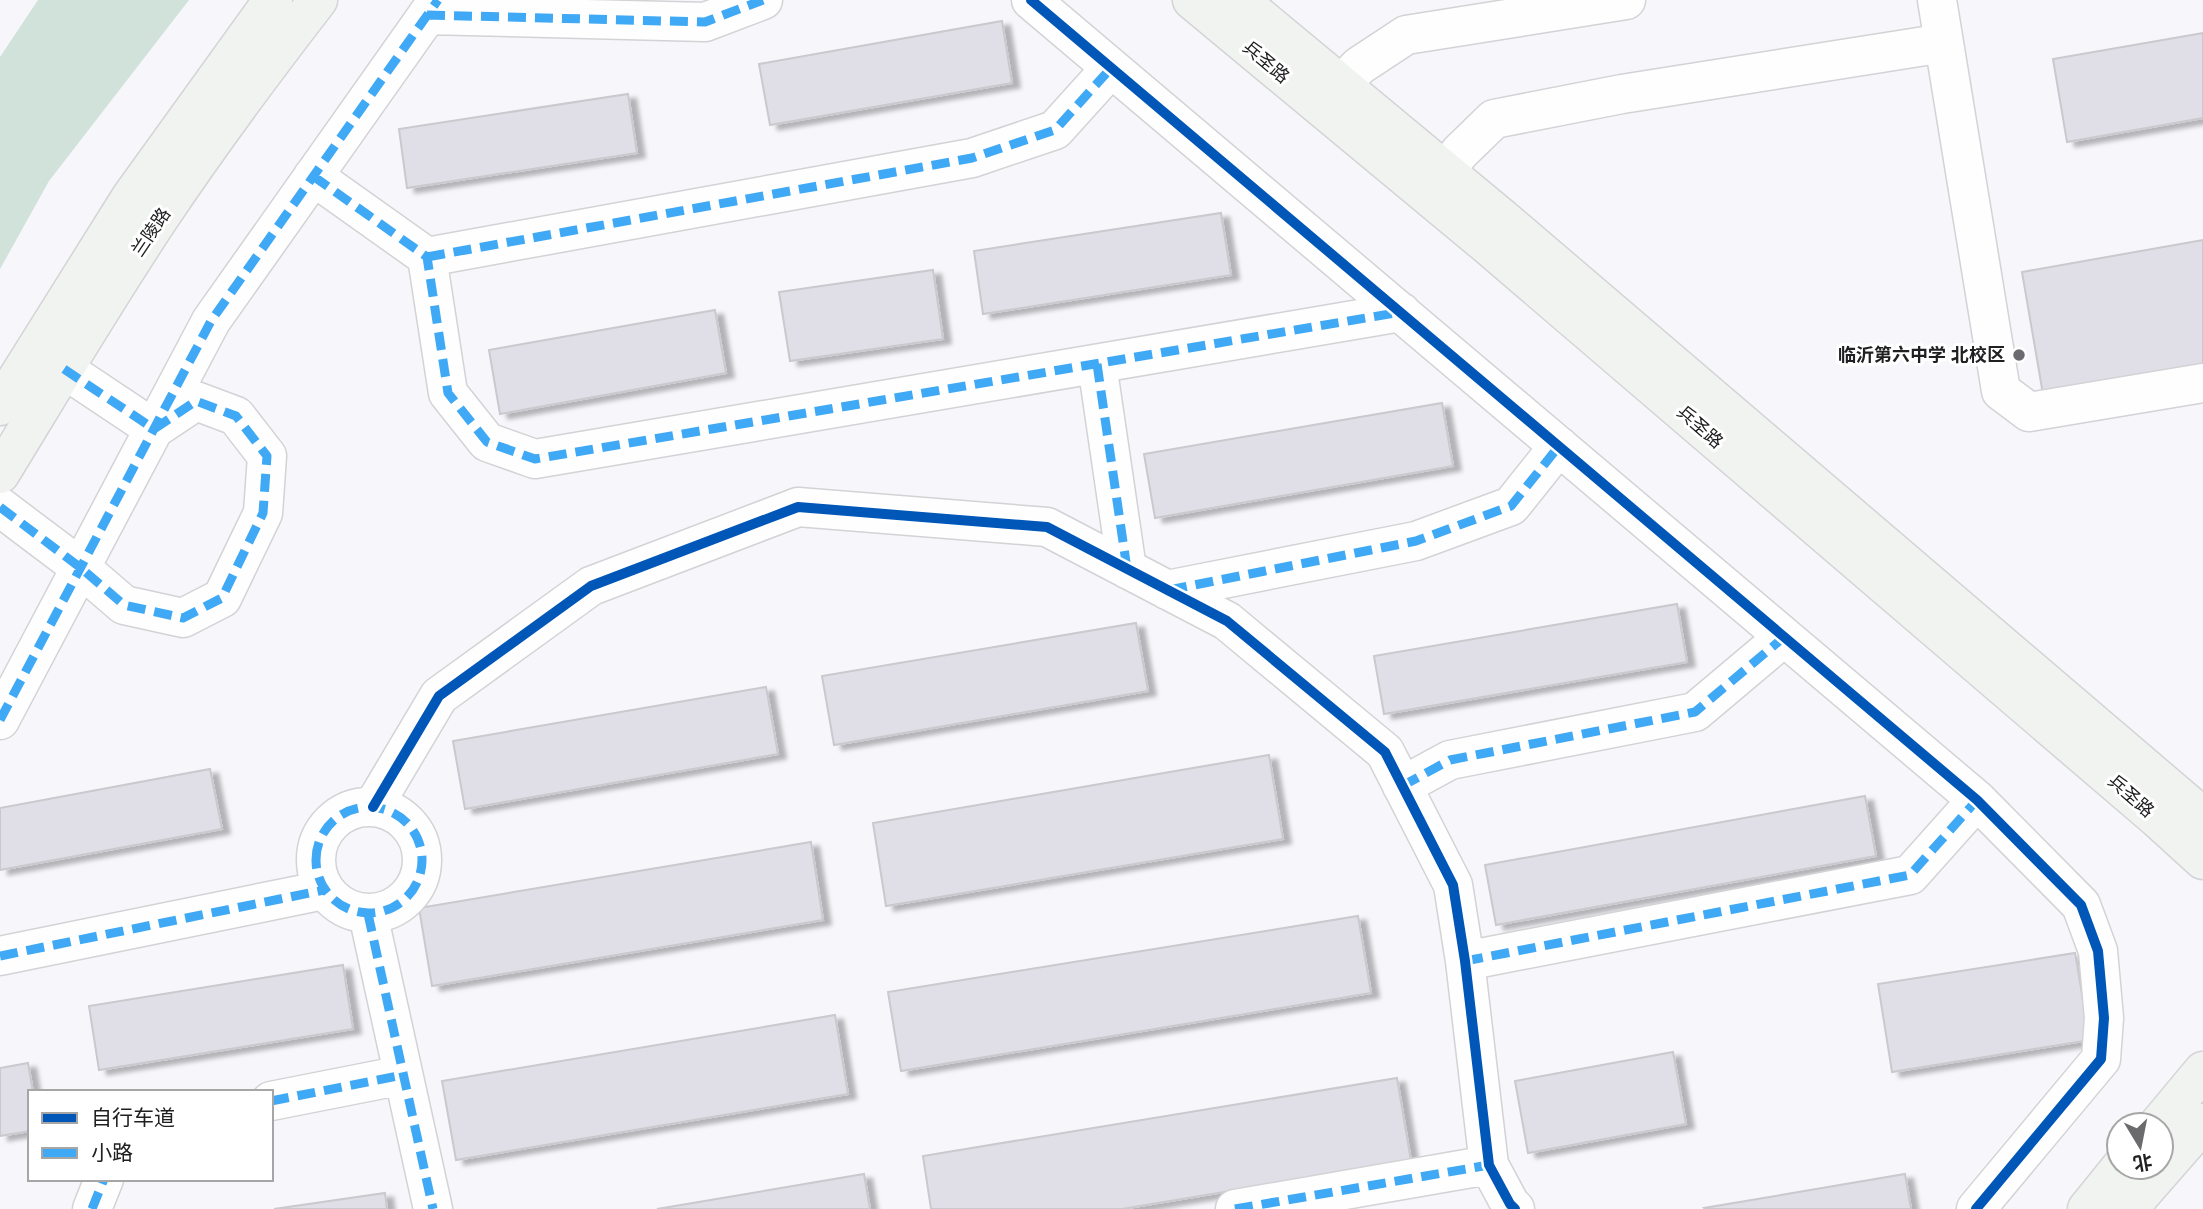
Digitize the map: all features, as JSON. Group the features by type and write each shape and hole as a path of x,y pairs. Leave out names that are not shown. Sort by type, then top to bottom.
{"main road":[{"name":"兰陵路","path":"0,406 131,197 273,0"},
{"name":"兰陵路","path":"0,474 160,217 318,0"},
{"name":"兵圣路","path":"1192,0 1485,243 2158,818 2203,860"},
{"name":"兵圣路","path":"1239,0 1445,171 2203,817"},
{"path":"2170,1111 2203,1071"},
{"path":"2128,1209 2203,1123"},
{"path":"2087,1209 2110,1181"}],"street":[{"path":"0,720 211,321 433,8 705,22 763,0"},
{"path":"1031,0 1977,800 2081,905 2098,951 2104,1018 2101,1059 1976,1209"},
{"path":"1342,85 1359,66 1406,35 1626,0"},
{"path":"1937,0 2001,391 2029,412 2203,383"},
{"path":"1445,171 1460,152 1494,119 1622,94 1944,43"},
{"path":"313,176 427,257 972,158 1055,130 1111,68"},
{"path":"427,257 448,393 487,442 535,459 1401,312"},
{"path":"1097,364 1127,569"},
{"path":"64,369 154,429"},
{"path":"0,507 81,568 124,605 183,618 222,598 264,513 267,456 236,416 196,401 154,429"},
{"path":"1167,590 1416,541 1511,506 1559,446"},
{"path":"373,807 439,696 592,586 798,507 1047,527 1227,621 1385,751 1453,885 1465,961 1489,1165 1515,1209"},
{"path":"1402,786 1450,760 1695,712 1784,637"},
{"path":"1465,961 1910,875 1977,800"},
{"path":"373,807 400,815 413,828 423,851 423,869 415,890 402,903 386,912 368,914 350,910 333,900 324,890 317,872 316,853 323,833 335,819 354,809 373,807"},
{"path":"0,956 324,890"},
{"path":"368,914 433,1209"},
{"path":"273,1101 403,1075"},
{"path":"1235,1209 1489,1165"},
{"path":"92,1209 103,1181"}],"shaded area":[{"path":"38,0 189,0 49,181 0,269 0,57"}],"building":[{"path":"1002,21 1012,83 770,125 759,64"},
{"path":"2203,33 2203,118 2067,142 2053,59"},
{"path":"628,94 637,153 407,188 399,129"},
{"path":"1221,213 1231,275 983,314 974,251"},
{"path":"2203,240 2203,371 2044,400 2022,272"},
{"path":"933,270 943,339 790,361 779,292"},
{"path":"715,310 726,373 500,414 489,350"},
{"path":"1442,403 1453,466 1155,518 1144,454"},
{"path":"1677,604 1687,662 1384,714 1374,656"},
{"path":"1136,623 1148,691 834,745 822,676"},
{"path":"766,687 778,754 465,809 453,741"},
{"path":"1269,755 1283,839 886,906 873,823"},
{"path":"210,769 222,829 0,870 0,808"},
{"path":"1865,796 1876,856 1496,925 1485,865"},
{"path":"811,842 823,920 432,986 419,908"},
{"path":"1358,916 1371,993 901,1071 888,992"},
{"path":"2075,953 2090,1040 1892,1072 1878,984"},
{"path":"343,965 353,1029 99,1070 89,1006"},
{"path":"835,1015 848,1094 456,1160 442,1081"},
{"path":"1673,1052 1686,1124 1528,1153 1515,1081"},
{"path":"28,1063 33,1090 28,1090 28,1131 0,1136 0,1068"},
{"path":"1397,1078 1411,1161 1122,1209 931,1209 923,1156"},
{"path":"864,1174 870,1209 657,1209"},
{"path":"1905,1174 1911,1209 1704,1208"},
{"path":"385,1193 387,1209 274,1209"}],"marked path":[{"path":"0,720 211,321 438,0"},
{"path":"427,15 705,22 763,0"},
{"path":"427,257 972,158 1055,130 1111,68"},
{"path":"313,176 427,257 448,393 487,442 535,459 1401,312"},
{"path":"1097,364 1127,569"},
{"path":"0,507 81,568 124,605 183,618 222,598 263,513 267,456 236,416 196,401 154,429 64,369"},
{"path":"1169,590 1416,541 1511,506 1559,446"},
{"path":"1402,786 1450,760 1695,712 1784,637"},
{"path":"1465,961 1910,875 1977,800"},
{"path":"369,807 389,811 407,822 418,840 422,860 418,880 407,898 389,909 369,913 349,909 331,898 320,880 316,860 320,840 331,822 349,811 369,807"},
{"path":"0,956 324,890"},
{"path":"368,914 433,1209"},
{"path":"273,1101 403,1075"},
{"path":"1235,1209 1489,1165"},
{"path":"92,1209 103,1181"}],"cycle path":[{"path":"1031,0 1977,800 2081,905 2098,951 2104,1018 2101,1059 1976,1209"},
{"path":"373,807 439,696 591,586 798,507 1047,527 1227,621 1385,752 1453,885 1465,961 1489,1165 1515,1209"}],"place":[{"name":"临沂第六中学 北校区","path":"2019,355"}]}
